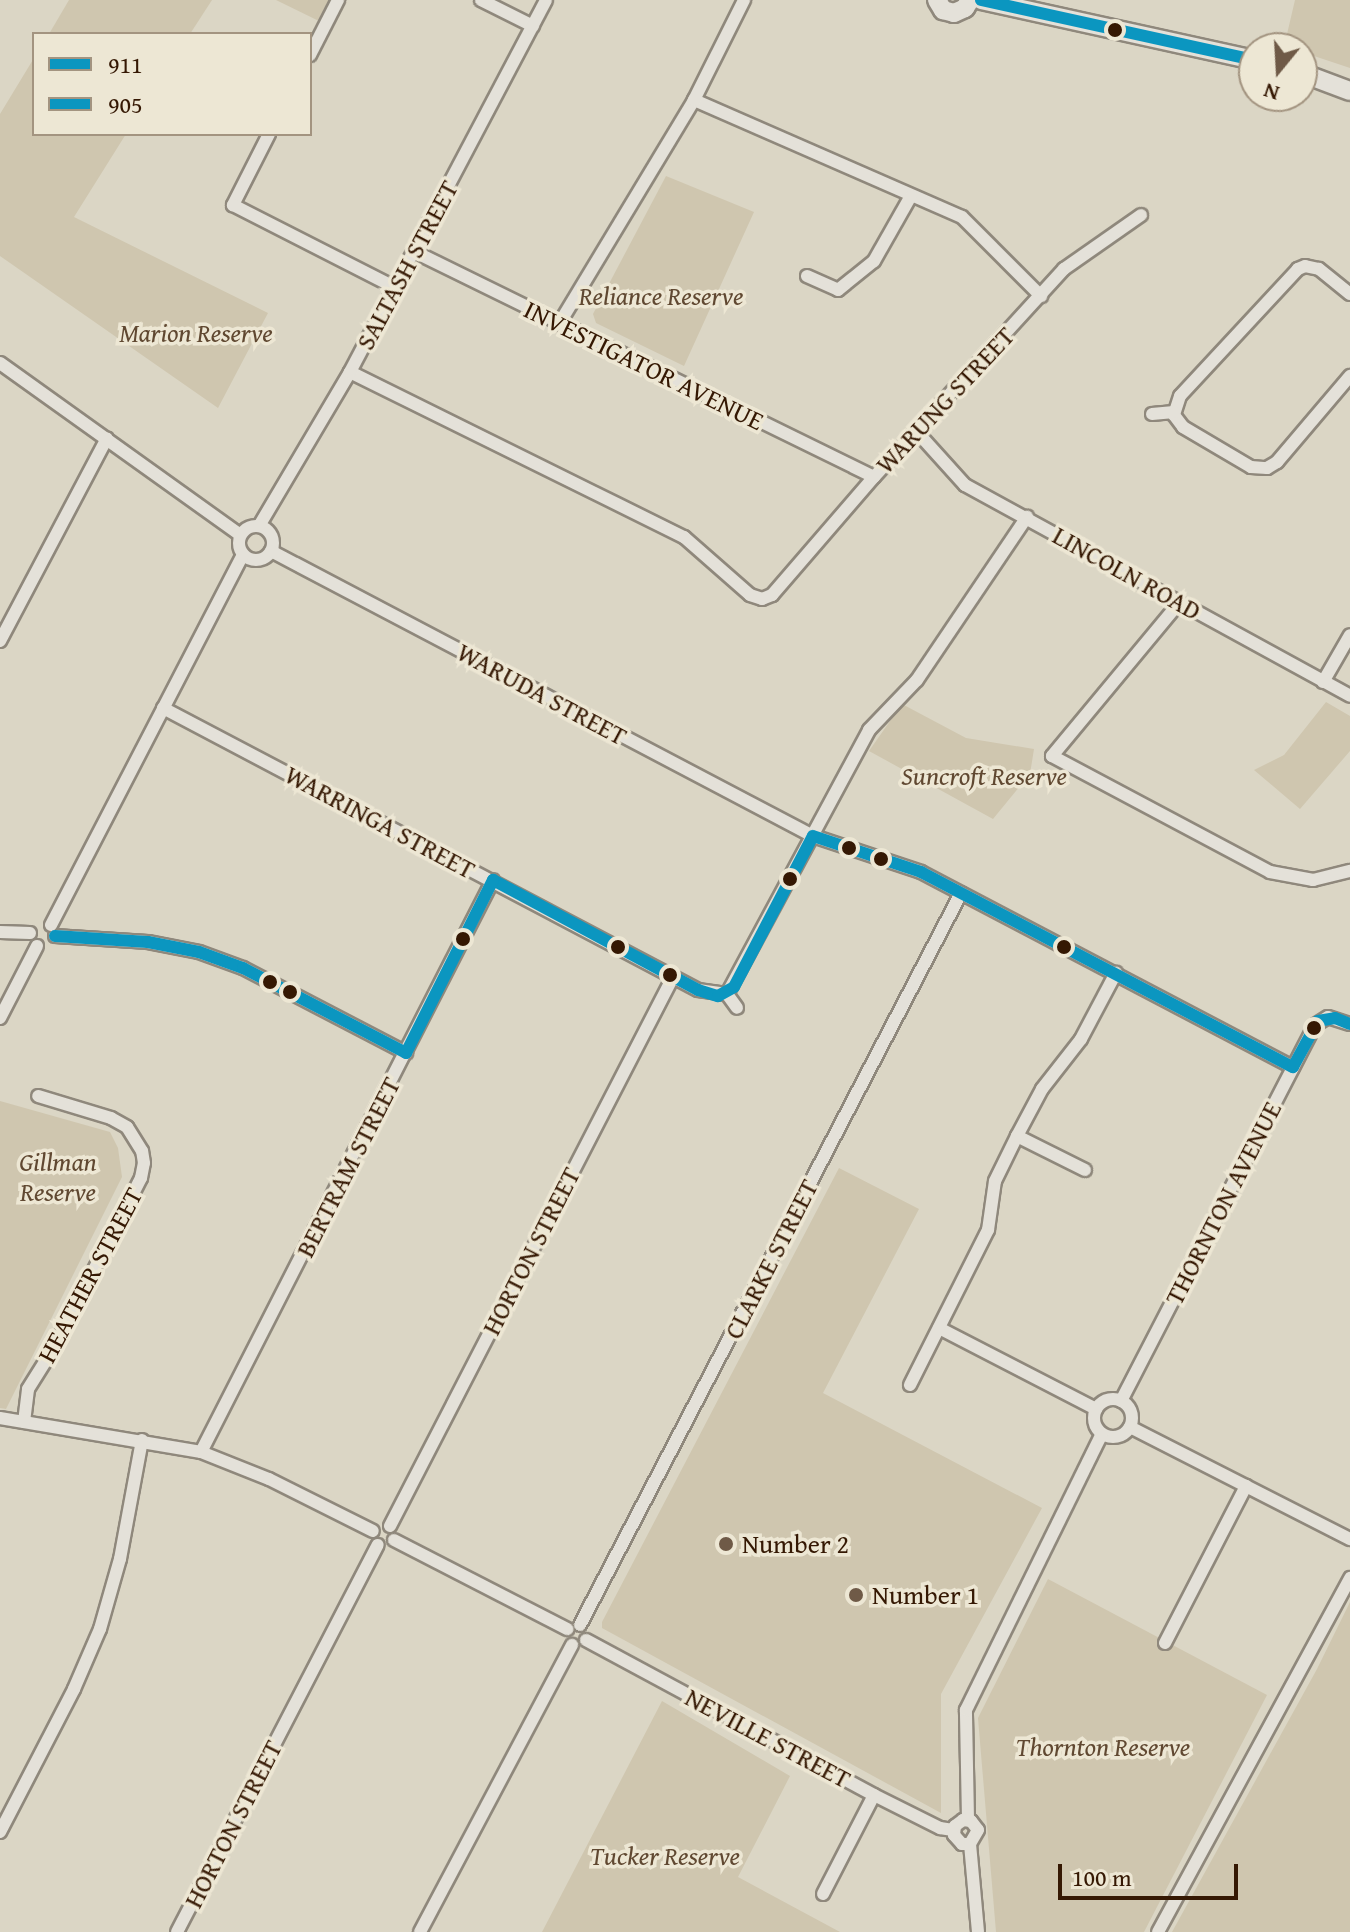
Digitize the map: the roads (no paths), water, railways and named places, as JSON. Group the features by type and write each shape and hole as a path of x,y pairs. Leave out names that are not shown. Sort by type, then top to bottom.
{"main road":[{"path":"937,0 943,10 954,13 965,8 970,0"},
{"path":"981,0 1238,56"},
{"path":"1318,79 1350,91"}],"street":[{"path":"312,51 338,0"},
{"path":"481,0 533,26"},
{"name":"SALTASH STREET","path":"259,526 350,372 546,0"},
{"path":"559,324 694,100 744,0"},
{"path":"694,100 962,217 1041,296"},
{"path":"268,136 233,205 394,287"},
{"path":"807,276 838,290 874,261 911,196"},
{"name":"WARUNG STREET","path":"350,372 684,537 763,606 874,477 918,433 1064,269 1141,215"},
{"name":"INVESTIGATOR AVENUE","path":"415,252 874,477"},
{"path":"1174,412 1180,396 1304,260 1323,271 1350,294"},
{"path":"0,363 240,535"},
{"path":"1174,412 1183,427 1268,474 1350,376"},
{"path":"1152,414 1174,412"},
{"name":"LINCOLN ROAD","path":"918,433 965,485 1350,696"},
{"path":"0,641 107,438"},
{"path":"737,1008 727,994 869,730 917,680 1027,517"},
{"path":"37,946 49,946 53,931 163,708 243,555 239,545 240,535 248,527 259,526 272,535 271,551 258,560 243,555"},
{"name":"WARUDA STREET","path":"271,551 813,836 921,872 1293,1067"},
{"path":"1179,603 1052,756 1270,872 1313,880 1350,871"},
{"path":"1323,682 1350,635"},
{"name":"WARRINGA STREET","path":"163,708 673,977 708,994 727,994"},
{"name":"BERTRAM STREET","path":"201,1452 493,880"},
{"name":"CLARKE STREET","path":"580,1625 961,893"},
{"path":"30,933 36,924 53,931 148,942 199,952 243,968 406,1053"},
{"path":"0,932 30,933"},
{"path":"30,933 37,946"},
{"path":"0,1018 37,946"},
{"path":"910,1385 988,1230 995,1181 1017,1136 1042,1089 1081,1039 1116,973"},
{"name":"HORTON STREET","path":"390,1526 673,977"},
{"name":"THORNTON AVENUE","path":"1121,1401 1318,1021 1335,1018 1350,1024"},
{"name":"HEATHER STREET","path":"24,1422 28,1389 55,1346 141,1178 144,1163 142,1151 127,1127 111,1118 38,1096"},
{"path":"1017,1136 1085,1170"},
{"path":"939,1328 1096,1409"},
{"path":"1105,1401 1121,1401 1130,1409 1130,1427 1115,1437 1102,1434 1095,1425 1096,1409 1105,1401"},
{"path":"0,1418 201,1452 269,1479 373,1531"},
{"path":"1130,1427 1350,1539"},
{"path":"978,1932 970,1844 978,1830 968,1819 966,1710 1102,1434"},
{"path":"0,1832 74,1689 100,1629 120,1559 142,1440"},
{"path":"1165,1643 1246,1486"},
{"path":"394,1540 387,1546 378,1545 373,1539 373,1531 380,1524 390,1526 394,1540 567,1629"},
{"name":"HORTON STREET","path":"177,1932 378,1545"},
{"path":"1158,1932 1350,1578"},
{"path":"420,1932 572,1645 586,1640 586,1631 580,1625 573,1624 567,1629 566,1638 572,1645"},
{"name":"NEVILLE STREET","path":"586,1640 874,1795 940,1828 953,1830"},
{"path":"823,1894 874,1795"},
{"path":"968,1819 958,1822 953,1830 958,1842 970,1844"}],"place":[{"name":"Number 2","path":"726,1544"},
{"name":"Number 1","path":"856,1595"}],"park label":[{"name":"Reliance Reserve","path":"661,296"},
{"name":"Marion Reserve","path":"196,333"},
{"name":"Suncroft Reserve","path":"984,776"},
{"name":"Gillman Reserve","path":"58,1177"},
{"name":"Thornton Reserve","path":"1103,1747"},
{"name":"Tucker Reserve","path":"665,1856"}]}
